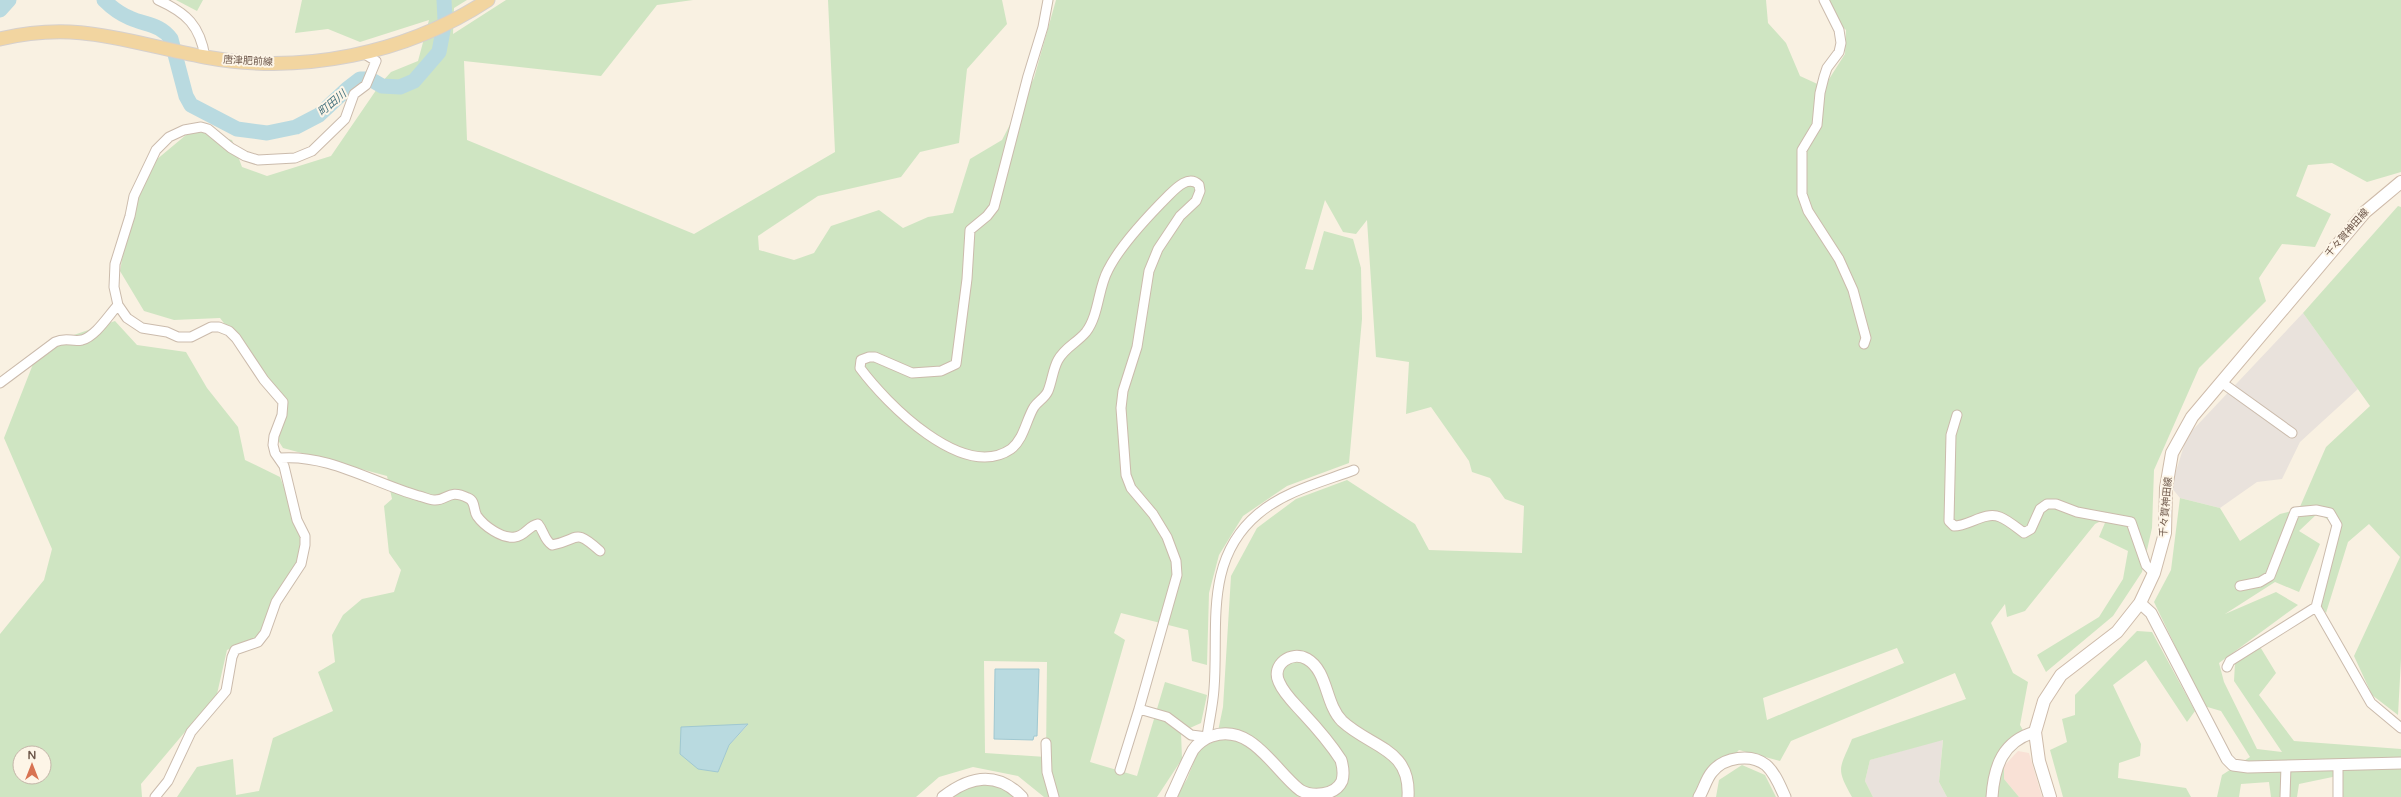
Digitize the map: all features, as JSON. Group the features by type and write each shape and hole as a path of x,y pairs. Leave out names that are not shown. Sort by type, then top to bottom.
{"main road":[{"name":"唐津肥前線","path":"0,39 50,31 81,31 113,36 206,57 248,63 293,62 329,59 363,53 394,45 449,23 488,0"},
{"name":"千々賀神田線","path":"2050,797 2039,761 2035,732 2044,701 2061,675 2116,632 2140,603 2154,573 2165,534 2166,488 2172,453 2192,417 2364,212 2401,182"}],"street":[{"path":"158,0 173,7 191,21 202,39 206,57"},
{"path":"1048,0 1043,27 1028,76 994,207 987,216 970,230 968,279 956,364 941,371 912,373 875,357 869,357 860,360 860,368 885,398 942,444 958,452 976,456 987,456 1011,448 1019,440 1036,404 1047,394 1057,361 1063,352 1086,332 1108,270 1148,216 1173,191 1183,183 1191,181 1199,185 1200,191 1196,201 1180,216 1158,249 1149,271 1137,346 1123,391 1121,408 1126,475 1131,488 1153,514 1168,537 1176,561 1177,575 1120,770"},
{"path":"1824,0 1839,30 1841,43 1839,52 1827,68 1824,77 1820,93 1816,125 1802,150 1802,194 1808,211 1840,259 1853,290 1866,338 1864,344"},
{"path":"155,797 178,762 191,732 226,691 232,657 235,650 258,642 265,633 276,602 301,564 305,536 297,520 284,466 280,458 275,453 273,445 274,436 282,415 283,402 264,380 236,338 229,331 219,327 211,327 191,338 178,337 167,332 142,328 127,318 118,305 114,287 115,264 130,216 134,196 156,150 169,138 184,130 201,127 208,129 231,148 245,156 258,160 295,158 312,151 345,119 354,94 366,85 376,61 363,53"},
{"path":"0,383 55,342 64,338 81,340 89,336 118,305"},
{"path":"2221,382 2292,433"},
{"path":"1957,415 1950,442 1949,521 1954,526 1962,526 1989,516 2000,516 2024,533 2031,529 2040,509 2048,504 2056,504 2077,512 2131,522 2146,565 2154,573"},
{"path":"280,458 295,457 323,462 374,479 403,492 434,500 452,493 470,498 474,504 476,515 491,530 513,538 521,536 530,526 538,524 543,531 546,541 552,545 576,536 585,537 600,551"},
{"path":"1171,797 1193,750 1208,738 1214,689 1217,586 1225,560 1237,538 1257,514 1277,500 1354,470"},
{"path":"2227,667 2230,661 2316,608 2337,525 2330,513 2316,510 2295,512 2270,576 2260,582 2240,586"},
{"path":"2140,603 2151,613 2227,759 2233,765 2248,767 2401,763"},
{"path":"2316,608 2371,703 2401,728"},
{"path":"1138,709 1167,717 1191,735 1208,738 1227,734 1240,736 1252,743 1301,792 1319,795 1329,793 1342,781 1343,770 1341,760 1287,695 1277,676 1279,666 1289,657 1306,658 1313,664 1319,673 1331,706 1341,720 1359,734 1394,756 1402,764 1408,775 1408,797"},
{"path":"1992,797 1997,764 2009,747 2024,735 2035,732"},
{"path":"1046,743 1047,772 1054,797"},
{"path":"1699,797 1711,772 1729,760 1740,758 1752,759 1765,764 1773,773 1785,797"},
{"path":"2338,765 2338,797"},
{"path":"2285,797 2286,766"},
{"path":"944,797 965,783 984,779 1000,781 1014,789 1022,797"}],"shaded area":[{"path":"2303,313 2358,389 2300,442 2282,479 2257,482 2220,508 2180,498 2171,487 2187,436"},
{"path":"1943,739 1939,782 1947,797 1873,797 1865,781 1870,760"},
{"path":"2018,751 2029,753 2042,797 2019,797 2004,779 2004,766"}],"green space":[{"path":"176,0 203,0 197,11"},
{"path":"302,0 467,0 454,8 453,34 506,0 693,0 657,5 601,76 464,61 467,140 694,234 835,152 828,0 1002,0 1007,24 967,69 959,143 920,152 901,177 818,196 758,236 759,250 794,260 814,253 831,226 879,210 903,228 928,217 953,213 970,159 1002,140 1034,78 1056,0 1766,0 1768,23 1786,43 1800,76 1824,87 1845,54 1846,30 1827,13 1825,0 2401,0 2401,172 2367,182 2332,163 2308,165 2296,196 2331,214 2315,247 2282,244 2259,278 2266,301 2199,368 2154,470 2152,528 2142,572 2113,616 2046,672 2037,655 2099,617 2123,579 2128,551 2099,537 2107,518 2095,524 2025,611 2007,617 2005,604 1991,623 2013,673 2028,682 2020,725 2024,732 2004,754 2004,779 2019,797 1947,797 1939,782 1943,740 1870,760 1865,781 1873,797 1852,797 1843,780 1841,773 1842,763 1852,739 1966,699 1955,673 1791,741 1780,761 1739,750 1696,793 1702,797 1176,797 1187,779 1197,754 1202,747 1216,741 1223,707 1231,576 1257,528 1296,499 1347,480 1415,524 1429,550 1522,553 1524,506 1505,499 1490,478 1472,472 1469,461 1431,407 1406,414 1409,362 1376,357 1367,220 1356,234 1343,232 1325,200 1305,269 1313,270 1324,231 1353,239 1361,268 1362,319 1349,463 1287,486 1243,516 1219,555 1209,593 1207,665 1192,661 1188,630 1121,613 1114,633 1125,640 1090,762 1137,776 1165,682 1207,695 1201,723 1181,732 1182,759 1157,797 1044,797 1018,776 973,767 939,777 916,797 177,797 197,767 233,759 236,795 259,791 273,738 333,711 318,672 335,662 332,635 343,615 362,599 394,592 401,570 389,553 384,506 392,499 387,476 283,448 276,437 279,395 220,318 174,320 144,311 120,271 133,196 156,160 192,130 232,140 242,167 267,176 331,156 381,83 391,72 418,61 429,20 360,42 328,29 295,33","holes":["1897,648 1904,663 1767,720 1763,698","984,661 1047,662 1046,757 985,753","748,725 729,745 718,771 698,769"]},
{"path":"2398,206 2401,207 2401,659 2398,715 2372,695 2354,656 2400,557 2369,524 2348,542 2326,613 2321,606 2334,524 2318,513 2299,531 2320,544 2299,592 2275,582 2225,614 2276,592 2298,605 2219,663 2224,682 2257,749 2282,752 2234,681 2235,663 2259,645 2276,673 2259,695 2294,741 2401,749 2401,797 2342,797 2342,775 2299,784 2297,797 2271,797 2269,782 2241,784 2239,797 2217,797 2222,775 2250,757 2221,711 2204,706 2154,602 2171,570 2180,498 2220,508 2240,541 2280,514 2299,509 2326,447 2370,406 2303,313"},
{"path":"115,321 137,345 186,352 207,388 238,427 245,460 280,477 302,534 298,565 264,636 227,650 217,694 141,784 142,797 0,797 0,634 44,580 52,549 4,438 35,359 59,340"},
{"path":"2137,631 2152,632 2195,711 2187,722 2146,660 2113,685 2141,744 2140,756 2119,763 2118,778 2186,788 2191,797 2063,797 2050,750 2067,742 2062,719 2075,715 2075,695"},
{"path":"1742,765 1765,775 1776,797 1716,797 1719,780"},
{"path":"977,782 1003,787 1014,797 952,797"}],"water":[{"path":"995,669 1039,669 1037,736 1034,736 1033,740 994,739"},
{"path":"748,724 729,745 718,772 698,769 680,754 681,727"}],"waterway":[{"name":"町田川","path":"0,10 9,0"},
{"name":"町田川","path":"104,0 123,14 158,28 167,34 171,39 186,96 191,105 237,129 267,133 296,127 319,115 360,79 370,79 382,86 400,87 414,81 439,52 445,20 444,0"}]}
